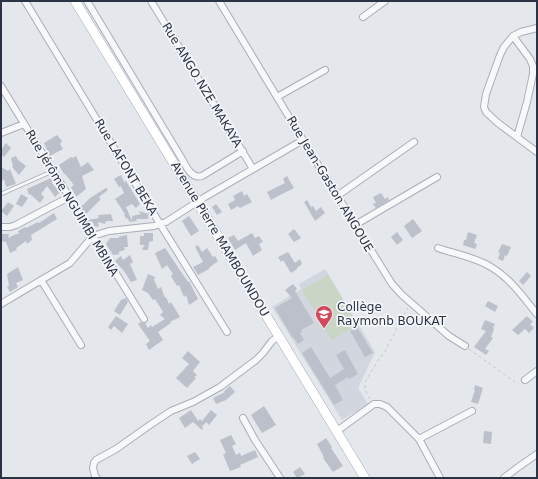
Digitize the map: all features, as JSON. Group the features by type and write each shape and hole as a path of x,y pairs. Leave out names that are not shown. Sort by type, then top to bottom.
{"street":[{"name":"Rue LAFONT BEKA","path":"25,1 160,224 228,332"},
{"name":"Avenue Pierre MAMBOUNDOU","path":"75,1 366,478"},
{"path":"87,1 189,171 194,176 202,176 243,151"},
{"name":"Rue ANGO NZE MAKAYA","path":"151,1 253,169"},
{"name":"Rue Jean-Gaston ANGOUE","path":"219,1 392,284 449,336 465,346"},
{"path":"363,17 385,1"},
{"path":"537,28 521,32 513,36 504,47 486,94 484,107 486,112 494,120 537,152"},
{"path":"513,36 530,59 533,66 533,74 527,102 517,137"},
{"path":"277,97 325,70"},
{"name":"Rue Jérôme NGUIMBI MBINA","path":"1,86 144,319"},
{"path":"1,133 24,124"},
{"path":"1,304 70,263 93,236 109,231 149,227 166,222 197,202 303,140"},
{"path":"337,196 414,142"},
{"path":"355,225 437,177"},
{"path":"1,227 16,225 68,197"},
{"path":"438,248 479,261 491,267 509,281 537,314"},
{"path":"41,280 81,345"},
{"path":"97,478 93,468 96,460 116,450 171,411 193,402 220,387 256,360 272,341 279,336"},
{"path":"525,380 537,371"},
{"path":"338,432 374,404 387,406 419,439 440,478"},
{"path":"419,439 472,410"},
{"path":"243,418 255,440 280,478"},
{"path":"504,478 537,454"}],"lane":[{"path":"1,194 53,171"}],"path":[{"path":"374,404 367,394 365,382 385,352 410,302"},
{"path":"465,346 515,382 519,383 525,380"}],"shaded area":[{"name":"Collège Raymonb BOUKAT","path":"325,269 375,352 358,388 368,404 342,420 272,307 301,289 299,284"}],"green space":[{"path":"328,275 358,325 332,340 302,290"}],"building":[{"path":"57,135 62,141 60,144 63,149 50,156 44,143"},
{"path":"6,143 11,148 4,157 1,155 1,150"},
{"path":"16,156 18,160 26,166 19,175 12,167 11,158"},
{"path":"76,156 81,167 88,162 94,170 82,176 86,189 76,197 71,187 74,185 64,174 59,165 71,157 73,158"},
{"path":"1,167 8,171 10,169 16,184 6,187 4,179 1,182"},
{"path":"121,175 124,182 126,181 140,204 136,208 132,204 126,207 132,221 132,216 141,214 138,211 149,214 148,219 136,219 137,221 130,222 127,218 126,219 125,214 115,199 124,193 121,186 119,187 114,179"},
{"path":"287,176 294,188 271,200 267,192 285,183 283,179"},
{"path":"51,178 53,181 52,183 60,192 55,197 47,186 41,194 44,197 40,203 30,194 29,195 27,189"},
{"path":"106,188 108,190 99,197 101,200 85,215 80,206"},
{"path":"242,191 244,196 247,194 252,202 240,208 238,206 231,210 228,204 235,200 233,196"},
{"path":"381,193 385,199 388,197 389,200 376,208 373,204 376,203 373,197"},
{"path":"21,194 28,198 22,207 16,204"},
{"path":"307,200 311,207 313,206 316,211 321,207 325,213 315,221 304,202"},
{"path":"8,202 14,206 7,216 1,211"},
{"path":"216,204 222,212 217,215 212,207"},
{"path":"54,213 57,219 31,235 32,240 27,244 26,241 16,248 17,250 10,253 6,242 1,241 1,234 9,234 8,238 19,234 18,231 38,222 39,223"},
{"path":"111,214 113,221 106,221 105,224 98,222 99,227 94,226 93,222 88,220 99,218 98,215"},
{"path":"189,216 199,231 191,236 182,221"},
{"path":"413,219 422,231 412,238 404,226"},
{"path":"294,229 301,238 294,242 288,234"},
{"path":"397,232 403,240 397,245 391,237"},
{"path":"468,232 477,235 474,243 477,244 475,249 463,245"},
{"path":"144,233 153,233 153,241 149,242 148,250 142,250 145,245 140,245 140,236 144,236"},
{"path":"252,233 255,238 259,236 263,242 259,244 262,250 253,256 246,243 235,250 228,238 234,235 238,241"},
{"path":"127,235 128,247 124,247 125,250 118,252 120,254 113,255 106,244 110,238 119,238 118,237"},
{"path":"502,244 511,247 507,256 505,255 503,261 498,259 500,253 498,252"},
{"path":"198,245 202,252 207,248 213,257 215,256 218,261 209,269 198,275 193,267 203,262 195,247"},
{"path":"165,248 188,282 189,281 198,299 189,305 186,295 184,297 179,285 177,286 171,276 173,274 167,265 162,269 155,253"},
{"path":"288,252 295,263 300,259 302,264 291,273 283,260 281,262 278,257"},
{"path":"130,255 133,262 130,264 137,280 131,282 115,261 121,256 123,260"},
{"path":"18,267 23,280 16,283 18,287 10,292 7,287 9,286 7,274"},
{"path":"527,272 531,276 523,285 519,281"},
{"path":"148,274 155,277 154,280 158,289 161,287 165,298 166,297 169,304 171,302 180,317 170,322 171,323 158,332 163,340 149,350 146,344 150,341 138,324 141,322 145,323 148,328 151,325 152,327 165,319 160,315 163,312 155,299 153,300 148,293 142,290"},
{"path":"293,284 297,289 295,291 314,323 301,330 302,332 300,333 304,340 298,344 292,337 275,308 292,298 285,290"},
{"path":"126,298 128,302 120,315 114,311 121,300"},
{"path":"488,301 498,306 495,312 485,306"},
{"path":"116,316 128,324 122,333 114,326 111,330 108,327"},
{"path":"527,316 533,322 530,324 534,328 529,333 525,329 518,335 512,330"},
{"path":"485,320 495,324 491,337 493,338 485,349 489,351 486,355 474,347 486,331 481,329"},
{"path":"357,327 373,353 365,357 350,331"},
{"path":"311,347 330,378 344,369 336,355 345,350 358,374 349,379 348,377 335,385 343,400 334,405 302,353"},
{"path":"188,351 200,362 193,371 197,375 194,377 196,378 187,388 176,378 189,364 182,358"},
{"path":"475,385 483,388 478,404 471,402"},
{"path":"230,386 235,392 226,400 216,404 213,398 225,392 224,391"},
{"path":"264,406 276,425 262,433 251,415"},
{"path":"191,410 198,421 200,419 202,421 211,410 217,415 209,425 206,422 202,427 202,430 193,422 185,428 179,418"},
{"path":"484,431 492,432 491,444 483,443"},
{"path":"231,435 236,444 232,446 236,455 240,453 241,456 255,450 258,457 240,465 241,467 230,471 223,454 226,453 220,440"},
{"path":"326,438 343,466 333,472 323,458 324,457 317,444"},
{"path":"195,452 200,459 192,464 187,456"},
{"path":"300,467 305,474 297,478 293,472"}],"place":[{"name":"Collège Raymonb BOUKAT","path":"324,329"}]}
